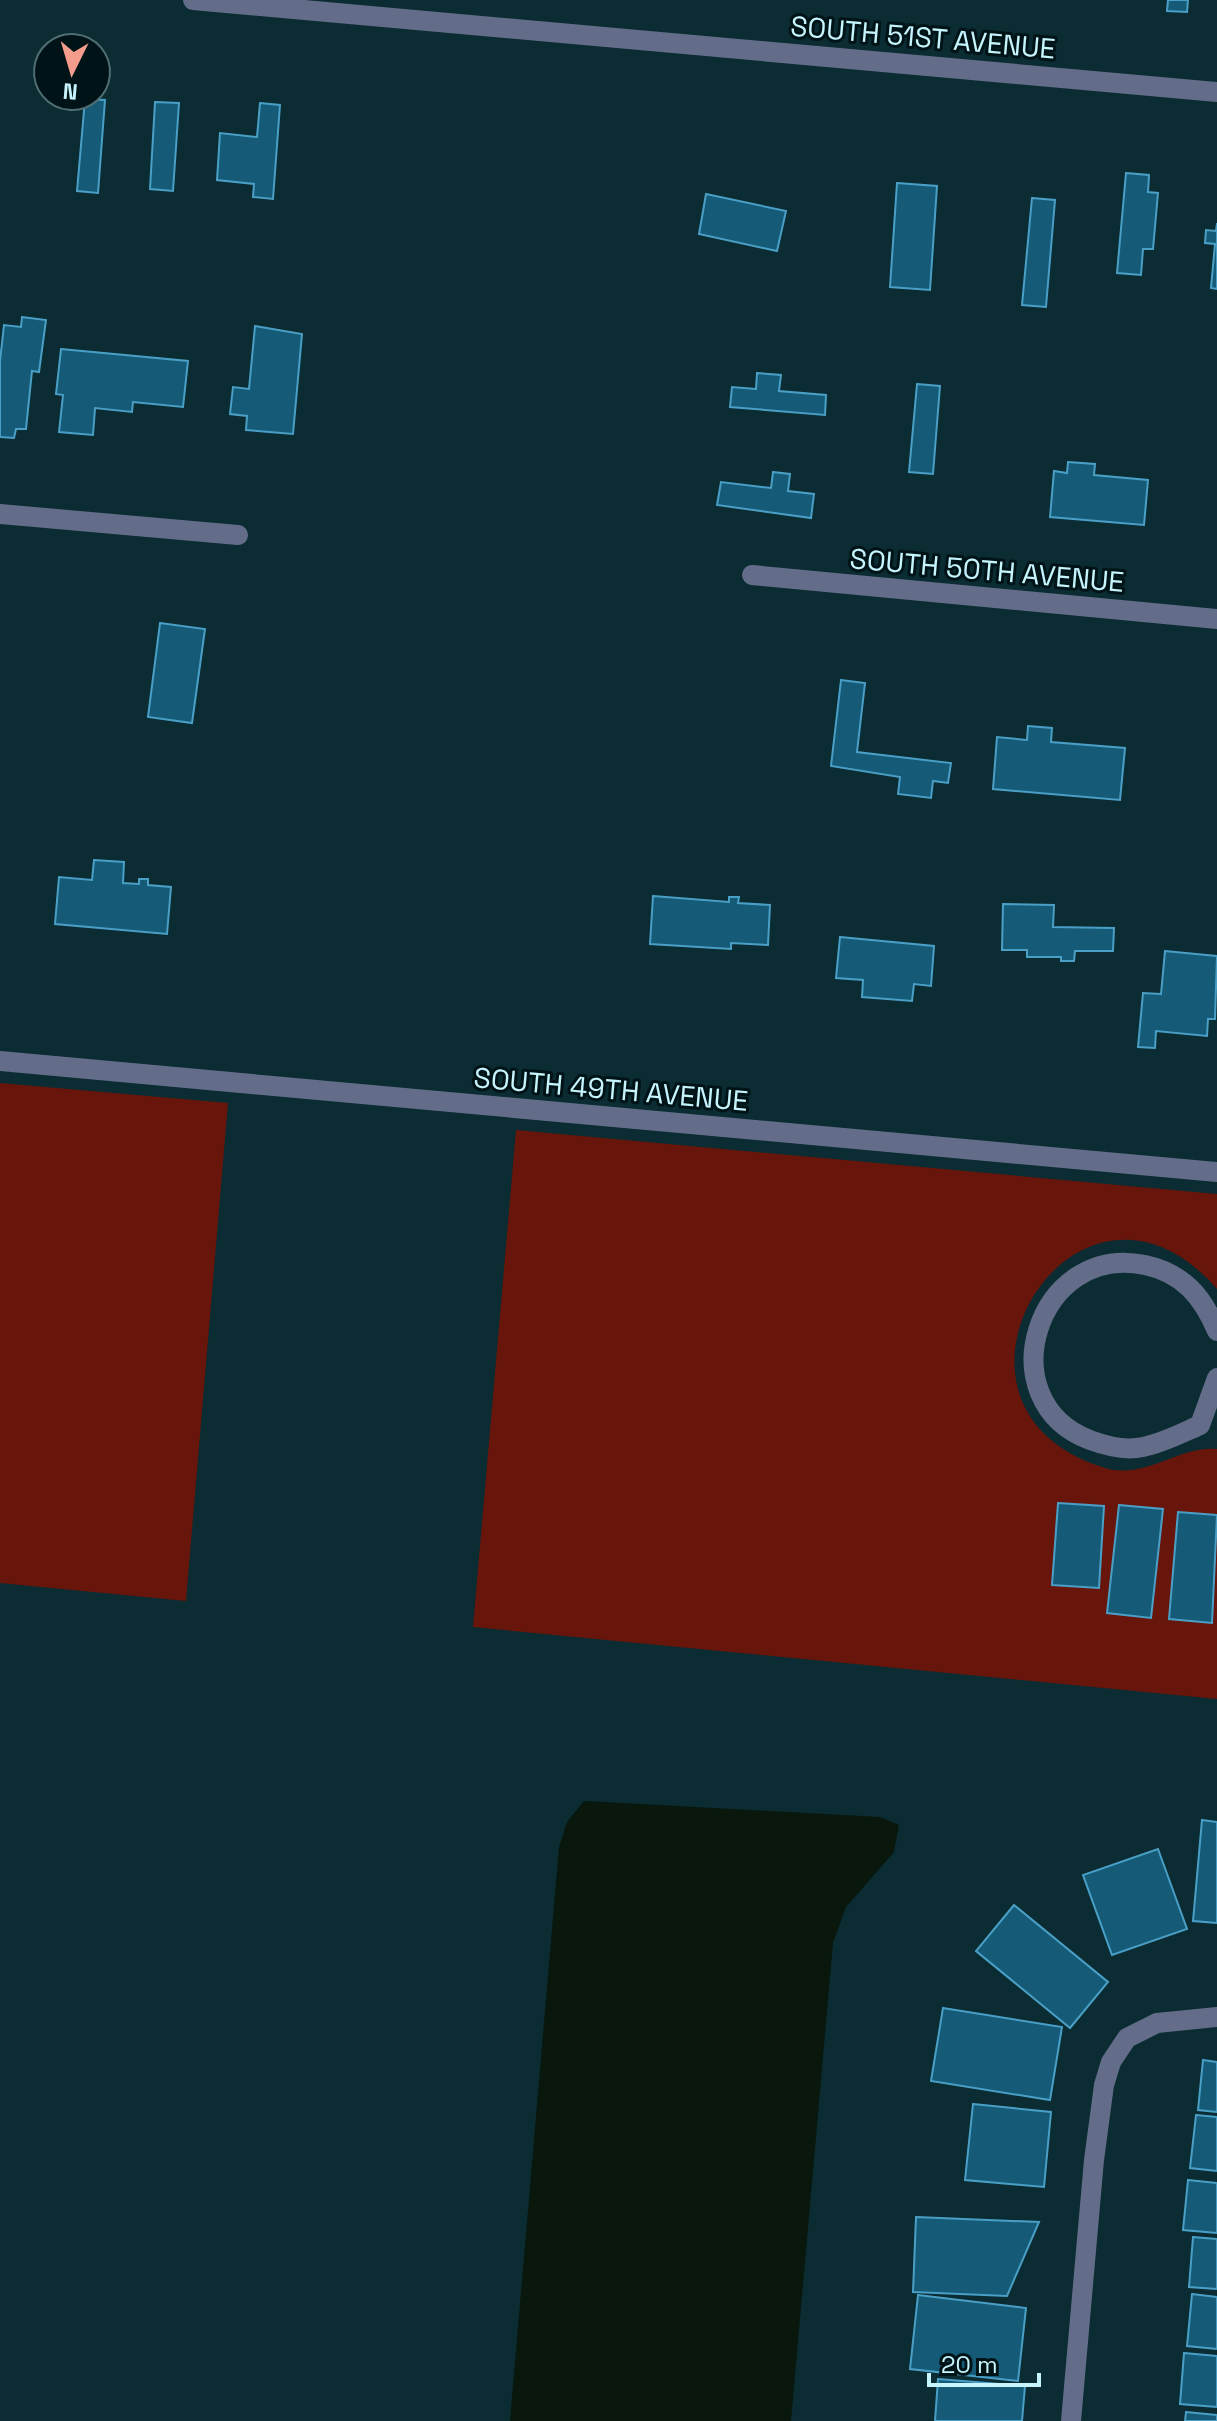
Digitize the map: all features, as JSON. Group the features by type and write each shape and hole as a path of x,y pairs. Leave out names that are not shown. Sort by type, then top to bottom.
{"street":[{"name":"SOUTH 51ST AVENUE","path":"193,0 1217,92"},
{"path":"0,514 238,535"},
{"name":"SOUTH 50TH AVENUE","path":"752,575 1217,619"},
{"name":"SOUTH 49TH AVENUE","path":"0,1061 1217,1172"},
{"path":"1217,1331 1207,1306 1187,1283 1161,1268 1132,1262 1101,1265 1074,1278 1052,1298 1037,1326 1033,1358 1039,1389 1055,1416 1080,1436 1109,1448 1141,1448 1208,1426 1217,1378"},
{"path":"1071,2421 1094,2160 1104,2085 1111,2062 1127,2038 1157,2023 1217,2017"}],"shaded area":[{"path":"0,1083 228,1103 186,1601 0,1583"},
{"path":"516,1130 1217,1194 1217,1289 1164,1248 1112,1241 1068,1259 1034,1296 1016,1343 1019,1392 1047,1436 1105,1468 1134,1470 1189,1452 1217,1449 1217,1699 473,1627"},
{"path":"584,1801 880,1817 899,1825 894,1852 846,1907 833,1943 791,2421 510,2421 559,1847 567,1822"}],"building":[{"path":"1168,0 1188,0 1187,12 1167,11"},
{"path":"155,102 179,103 173,191 150,189"},
{"path":"260,103 280,105 273,199 253,197 254,184 217,180 220,133 257,137"},
{"path":"84,112 104,112 98,193 77,191"},
{"path":"1126,173 1149,175 1148,192 1158,193 1153,249 1143,249 1141,275 1117,273"},
{"path":"897,183 937,186 930,290 890,287"},
{"path":"706,194 786,211 777,251 699,234"},
{"path":"1032,198 1055,200 1046,307 1022,305"},
{"path":"1217,223 1217,289 1211,288 1215,244 1205,243 1206,230 1216,231"},
{"path":"22,317 46,320 39,372 32,371 26,429 16,429 14,438 0,437 0,361 4,325 21,327"},
{"path":"255,326 302,334 293,434 246,430 247,416 230,414 233,387 249,389"},
{"path":"61,349 188,361 183,407 133,402 132,412 95,408 93,435 59,432 63,395 56,394"},
{"path":"757,373 781,375 779,391 826,395 825,415 730,407 732,387 756,389"},
{"path":"917,384 940,386 933,474 909,472"},
{"path":"1068,462 1095,464 1094,475 1148,480 1144,525 1050,517 1054,471 1067,473"},
{"path":"773,472 790,474 788,491 814,494 811,518 717,505 721,482 771,488"},
{"path":"160,623 205,629 192,723 148,717"},
{"path":"841,680 865,683 857,752 951,763 948,783 933,781 931,798 898,794 900,777 831,766"},
{"path":"1028,726 1052,728 1051,742 1125,748 1120,800 993,789 997,737 1027,740"},
{"path":"94,860 124,862 123,883 139,884 139,879 148,879 148,885 171,887 167,934 55,924 59,877 92,880"},
{"path":"653,896 729,902 729,897 739,897 738,903 770,905 768,945 731,943 731,949 650,944"},
{"path":"1003,904 1054,905 1053,927 1114,928 1113,951 1075,951 1074,961 1061,961 1061,957 1027,957 1027,950 1002,950"},
{"path":"840,937 934,946 931,986 914,984 912,1001 862,997 863,980 836,978"},
{"path":"1165,951 1217,956 1215,1019 1208,1019 1207,1036 1156,1031 1155,1048 1138,1047 1143,993 1161,994"},
{"path":"1058,1503 1104,1506 1099,1588 1052,1585"},
{"path":"1119,1505 1163,1509 1151,1618 1107,1613"},
{"path":"1178,1512 1217,1515 1212,1623 1169,1619"},
{"path":"1202,1820 1217,1822 1217,1923 1193,1921"},
{"path":"1158,1849 1187,1929 1112,1955 1083,1875"},
{"path":"1014,1905 1108,1982 1070,2028 976,1951"},
{"path":"943,2008 1062,2027 1050,2100 931,2081"},
{"path":"1203,2060 1217,2062 1217,2112 1198,2110"},
{"path":"973,2104 1051,2112 1044,2187 965,2180"},
{"path":"1196,2115 1217,2117 1217,2171 1190,2168"},
{"path":"1188,2180 1217,2183 1217,2233 1183,2230"},
{"path":"916,2217 1039,2222 1007,2296 913,2292"},
{"path":"1193,2237 1217,2239 1217,2289 1189,2287"},
{"path":"1192,2294 1217,2297 1217,2349 1187,2346"},
{"path":"918,2295 1026,2308 1018,2381 910,2369"},
{"path":"1184,2353 1217,2356 1217,2407 1180,2404"},
{"path":"938,2379 1025,2386 1022,2421 935,2421"},
{"path":"1186,2412 1217,2415 1217,2421 1185,2421"}]}
